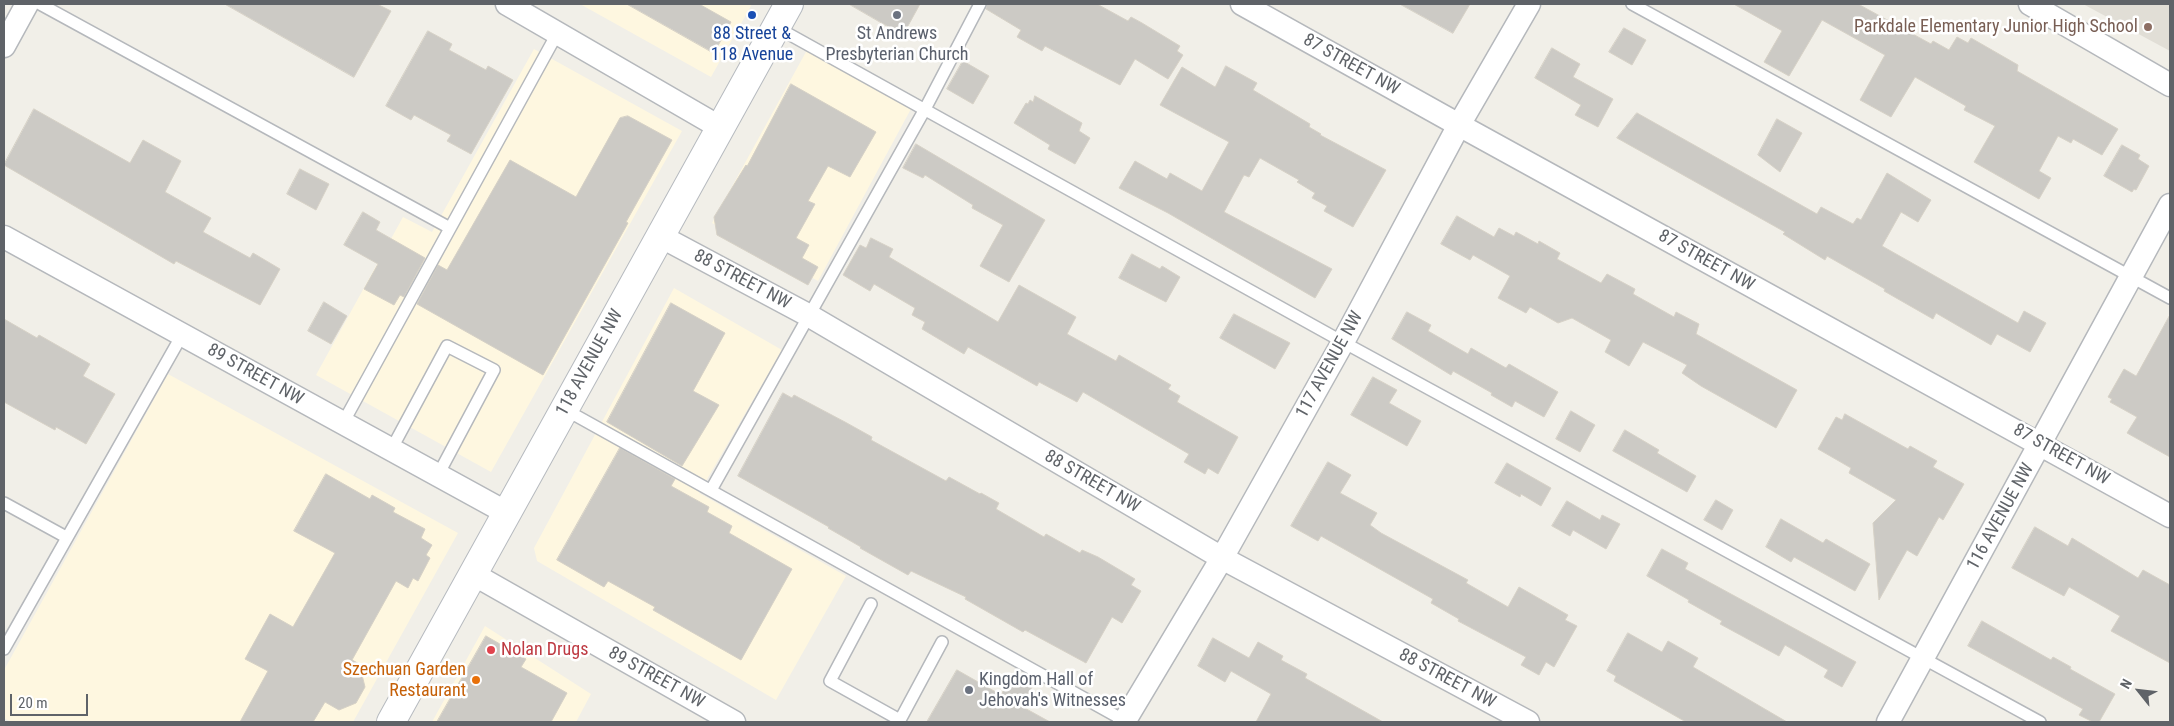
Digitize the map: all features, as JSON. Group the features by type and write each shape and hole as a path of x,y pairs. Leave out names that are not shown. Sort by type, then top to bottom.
{"main road":[{"name":"118 AVENUE NW","path":"391,722 789,4"}],"street":[{"path":"4,46 27,4"},
{"path":"507,4 720,128"},
{"name":"87 STREET NW","path":"1242,4 2170,516"},
{"name":"117 AVENUE NW","path":"1126,722 1222,558 1343,342 1459,125 1529,4"},
{"path":"2030,4 2170,85"},
{"name":"116 AVENUE NW","path":"1888,722 2133,277 2170,205"},
{"name":"88 STREET NW","path":"660,236 808,315 1222,558 1528,722"},
{"name":"89 STREET NW","path":"4,237 507,513"},
{"name":"89 STREET NW","path":"473,574 734,722"}],"lane":[{"path":"40,4 450,228"},
{"path":"711,490 925,109 980,4"},
{"path":"1632,4 2170,298"},
{"path":"776,27 1343,342 2040,722"},
{"path":"343,423 558,32"},
{"path":"4,649 66,536 182,335"},
{"path":"392,450 447,346 494,370 438,475"},
{"path":"564,409 1126,722"},
{"path":"4,503 66,536"},
{"path":"871,604 830,681 899,721 942,642"}],"shaded area":[{"path":"580,4 752,4 711,77"},
{"name":"Parkdale Elementary Junior High School","path":"2083,4 2170,4 2170,51"},
{"path":"534,49 682,131 491,472 316,375 403,217 432,232"},
{"path":"807,50 912,107 818,281 712,223"},
{"path":"674,288 782,350 699,493 846,576 776,700 537,561 534,548"},
{"path":"168,374 458,533 353,722 11,722 4,718 4,670"},
{"path":"485,626 591,694 576,722 432,722"}],"building":[{"path":"225,4 377,4 391,11 354,77"},
{"path":"627,4 699,4 731,22 714,53"},
{"name":"St Andrews Presbyterian Church","path":"849,4 920,4 903,35"},
{"path":"987,4 1097,4 1128,21 1131,17 1142,23 1180,46 1177,51 1183,55 1168,79 1135,59 1120,85 1045,46 1042,51 1017,37 1021,30 986,9"},
{"path":"1400,4 1470,4 1453,33"},
{"path":"1734,4 1858,4 1931,44 1933,41 1949,50 1957,37 1968,43 1971,38 2018,65 2017,71 2118,129 2102,155 2073,139 2071,143 2058,136 2039,171 2051,178 2039,199 1974,162 1995,126 1964,110 1966,106 1915,77 1891,117 1860,100 1885,55 1822,20 1789,76 1764,62 1782,31"},
{"path":"1624,28 1646,40 1632,65 1609,52"},
{"path":"428,31 452,44 449,50 486,70 488,66 513,80 471,154 447,141 451,135 414,115 411,120 386,106"},
{"path":"1552,48 1580,64 1573,77 1613,99 1598,127 1575,115 1581,105 1535,78"},
{"path":"963,61 989,76 973,104 947,89"},
{"path":"1226,66 1257,83 1253,90 1310,124 1309,127 1320,135 1386,170 1353,227 1324,211 1327,206 1312,198 1315,193 1297,182 1299,180 1260,158 1249,177 1244,175 1224,212 1332,269 1315,298 1168,213 1119,188 1135,161 1167,179 1170,173 1202,191 1229,142 1160,105 1182,67 1215,87"},
{"path":"791,84 876,132 850,177 828,166 808,201 815,204 796,238 809,245 802,258 818,267 808,285 717,235 714,217 747,166"},
{"path":"1035,96 1082,123 1079,131 1090,138 1075,164 1048,149 1050,145 1014,123 1026,103 1028,104 1030,100 1033,102"},
{"path":"34,109 130,163 143,140 181,161 165,192 211,218 203,232 250,258 253,253 280,269 260,305 176,261 174,264 4,165"},
{"path":"1637,113 1817,214 1821,207 1853,224 1857,218 1861,220 1887,173 1931,200 1918,222 1901,212 1882,246 2018,323 2024,311 2046,323 2030,352 1997,334 1991,345 1936,313 1933,319 1827,256 1825,260 1783,234 1785,232 1617,138"},
{"path":"628,116 672,140 543,375 417,304 438,265 447,270 510,160 576,197 620,118"},
{"path":"1777,119 1802,133 1780,172 1758,155"},
{"path":"916,144 1045,220 1009,282 980,266 1003,225 972,208 973,205 925,175 923,178 903,168"},
{"path":"2122,145 2140,155 2138,159 2149,166 2136,190 2134,189 2132,192 2104,176"},
{"path":"300,169 329,184 316,210 287,194"},
{"path":"363,212 380,222 376,230 425,258 404,297 400,295 394,305 364,289 378,264 344,245"},
{"path":"1457,216 1494,237 1499,228 1514,236 1516,232 1538,244 1539,241 1560,253 1557,259 1601,283 1607,274 1635,289 1633,294 1674,317 1676,312 1699,324 1696,334 1797,390 1776,428 1701,386 1682,373 1687,365 1643,342 1629,366 1605,352 1611,340 1572,318 1558,323 1530,307 1526,313 1498,298 1510,276 1473,255 1470,260 1441,244"},
{"path":"871,238 893,249 889,257 998,322 1019,285 1076,317 1067,334 1116,361 1119,355 1171,385 1168,389 1180,396 1177,402 1238,437 1218,474 1208,468 1205,474 1184,462 1189,454 1083,392 1077,402 1039,382 1037,386 968,347 964,354 922,329 925,322 912,315 915,308 874,284 870,291 843,275 860,245 866,248"},
{"path":"1132,254 1160,269 1162,266 1180,277 1166,302 1119,278"},
{"path":"324,302 347,316 331,344 308,331"},
{"path":"671,303 725,333 693,391 719,405 682,466 607,422"},
{"path":"1407,312 1431,325 1428,331 1468,354 1471,348 1506,368 1509,364 1558,392 1544,417 1515,401 1512,407 1491,395 1492,393 1453,371 1451,375 1392,339"},
{"path":"1234,314 1290,343 1275,369 1220,338"},
{"path":"2170,315 2170,457 2127,433 2137,417 2110,402 2112,399 2108,397 2124,369 2136,376"},
{"path":"4,319 37,338 39,335 90,364 83,376 115,394 86,444 56,427 55,430 4,402"},
{"path":"1373,377 1397,390 1389,403 1421,421 1407,446 1351,415"},
{"path":"783,393 792,398 794,395 845,422 872,437 871,440 946,481 949,477 981,493 999,503 996,509 1044,537 1046,534 1080,553 1082,550 1098,557 1135,579 1131,585 1141,591 1122,623 1112,617 1086,663 1025,630 1023,632 965,599 966,597 911,571 908,575 860,548 829,527 738,476"},
{"path":"1571,411 1595,425 1580,452 1556,439"},
{"path":"1845,414 1908,449 1910,446 1937,461 1933,467 1964,484 1943,520 1939,517 1917,556 1907,550 1879,600 1873,523 1896,500 1849,473 1851,468 1818,449 1836,417 1842,420"},
{"path":"1625,430 1659,450 1657,453 1696,476 1687,492 1613,451"},
{"path":"620,448 675,479 671,486 709,507 707,512 732,526 729,533 792,569 741,660 653,610 655,607 608,581 604,587 557,560"},
{"path":"1328,462 1351,475 1340,493 1377,513 1370,525 1381,533 1468,580 1466,583 1508,607 1519,587 1568,615 1565,620 1577,626 1554,667 1546,662 1539,675 1521,665 1526,657 1458,621 1459,619 1431,603 1433,599 1321,536 1318,541 1291,526"},
{"path":"1507,463 1551,488 1541,506 1521,494 1520,497 1495,483"},
{"path":"326,474 370,499 372,495 395,508 393,512 425,529 421,538 432,545 426,555 430,558 418,581 413,578 408,588 396,581 352,660 363,666 361,671 365,687 356,703 339,710 325,702 313,722 240,722 268,671 245,659 270,614 293,627 335,553 294,531"},
{"path":"1716,500 1733,510 1722,530 1704,520"},
{"path":"1567,501 1600,520 1602,515 1620,524 1606,549 1573,530 1570,536 1552,526"},
{"path":"1781,519 1823,543 1826,539 1870,564 1855,591 1794,557 1791,562 1766,547"},
{"path":"2035,527 2068,546 2072,538 2138,578 2143,570 2170,585 2170,663 2111,631 2120,616 2069,587 2064,596 2012,568"},
{"path":"1662,549 1688,563 1685,569 1856,662 1842,687 1824,677 1828,670 1785,645 1779,656 1720,624 1722,621 1647,576"},
{"path":"1982,621 2051,660 2053,657 2071,667 2070,669 2115,694 2099,722 2093,722 2079,715 2083,709 1968,646"},
{"path":"1628,633 1662,652 1668,641 1698,658 1693,667 1787,722 1686,722 1614,681 1616,676 1607,671"},
{"path":"486,636 526,659 521,667 567,693 551,722 437,722"},
{"path":"1213,638 1249,658 1258,642 1283,656 1281,660 1307,674 1305,678 1383,722 1256,722 1271,694 1231,671 1225,682 1198,666"},
{"name":"Kingdom Hall of Jehovah's Witnesses","path":"957,670 1001,695 1011,676 1032,687 1021,706 1050,722 927,722"}],"place":[{"name":"88 Street & 118 Avenue","path":"752,15"},
{"name":"St Andrews Presbyterian Church","path":"897,15"},
{"name":"Parkdale Elementary Junior High School","path":"2148,27"},
{"name":"Nolan Drugs","path":"491,650"},
{"name":"Szechuan Garden Restaurant","path":"476,680"},
{"name":"Kingdom Hall of Jehovah's Witnesses","path":"969,690"}]}
